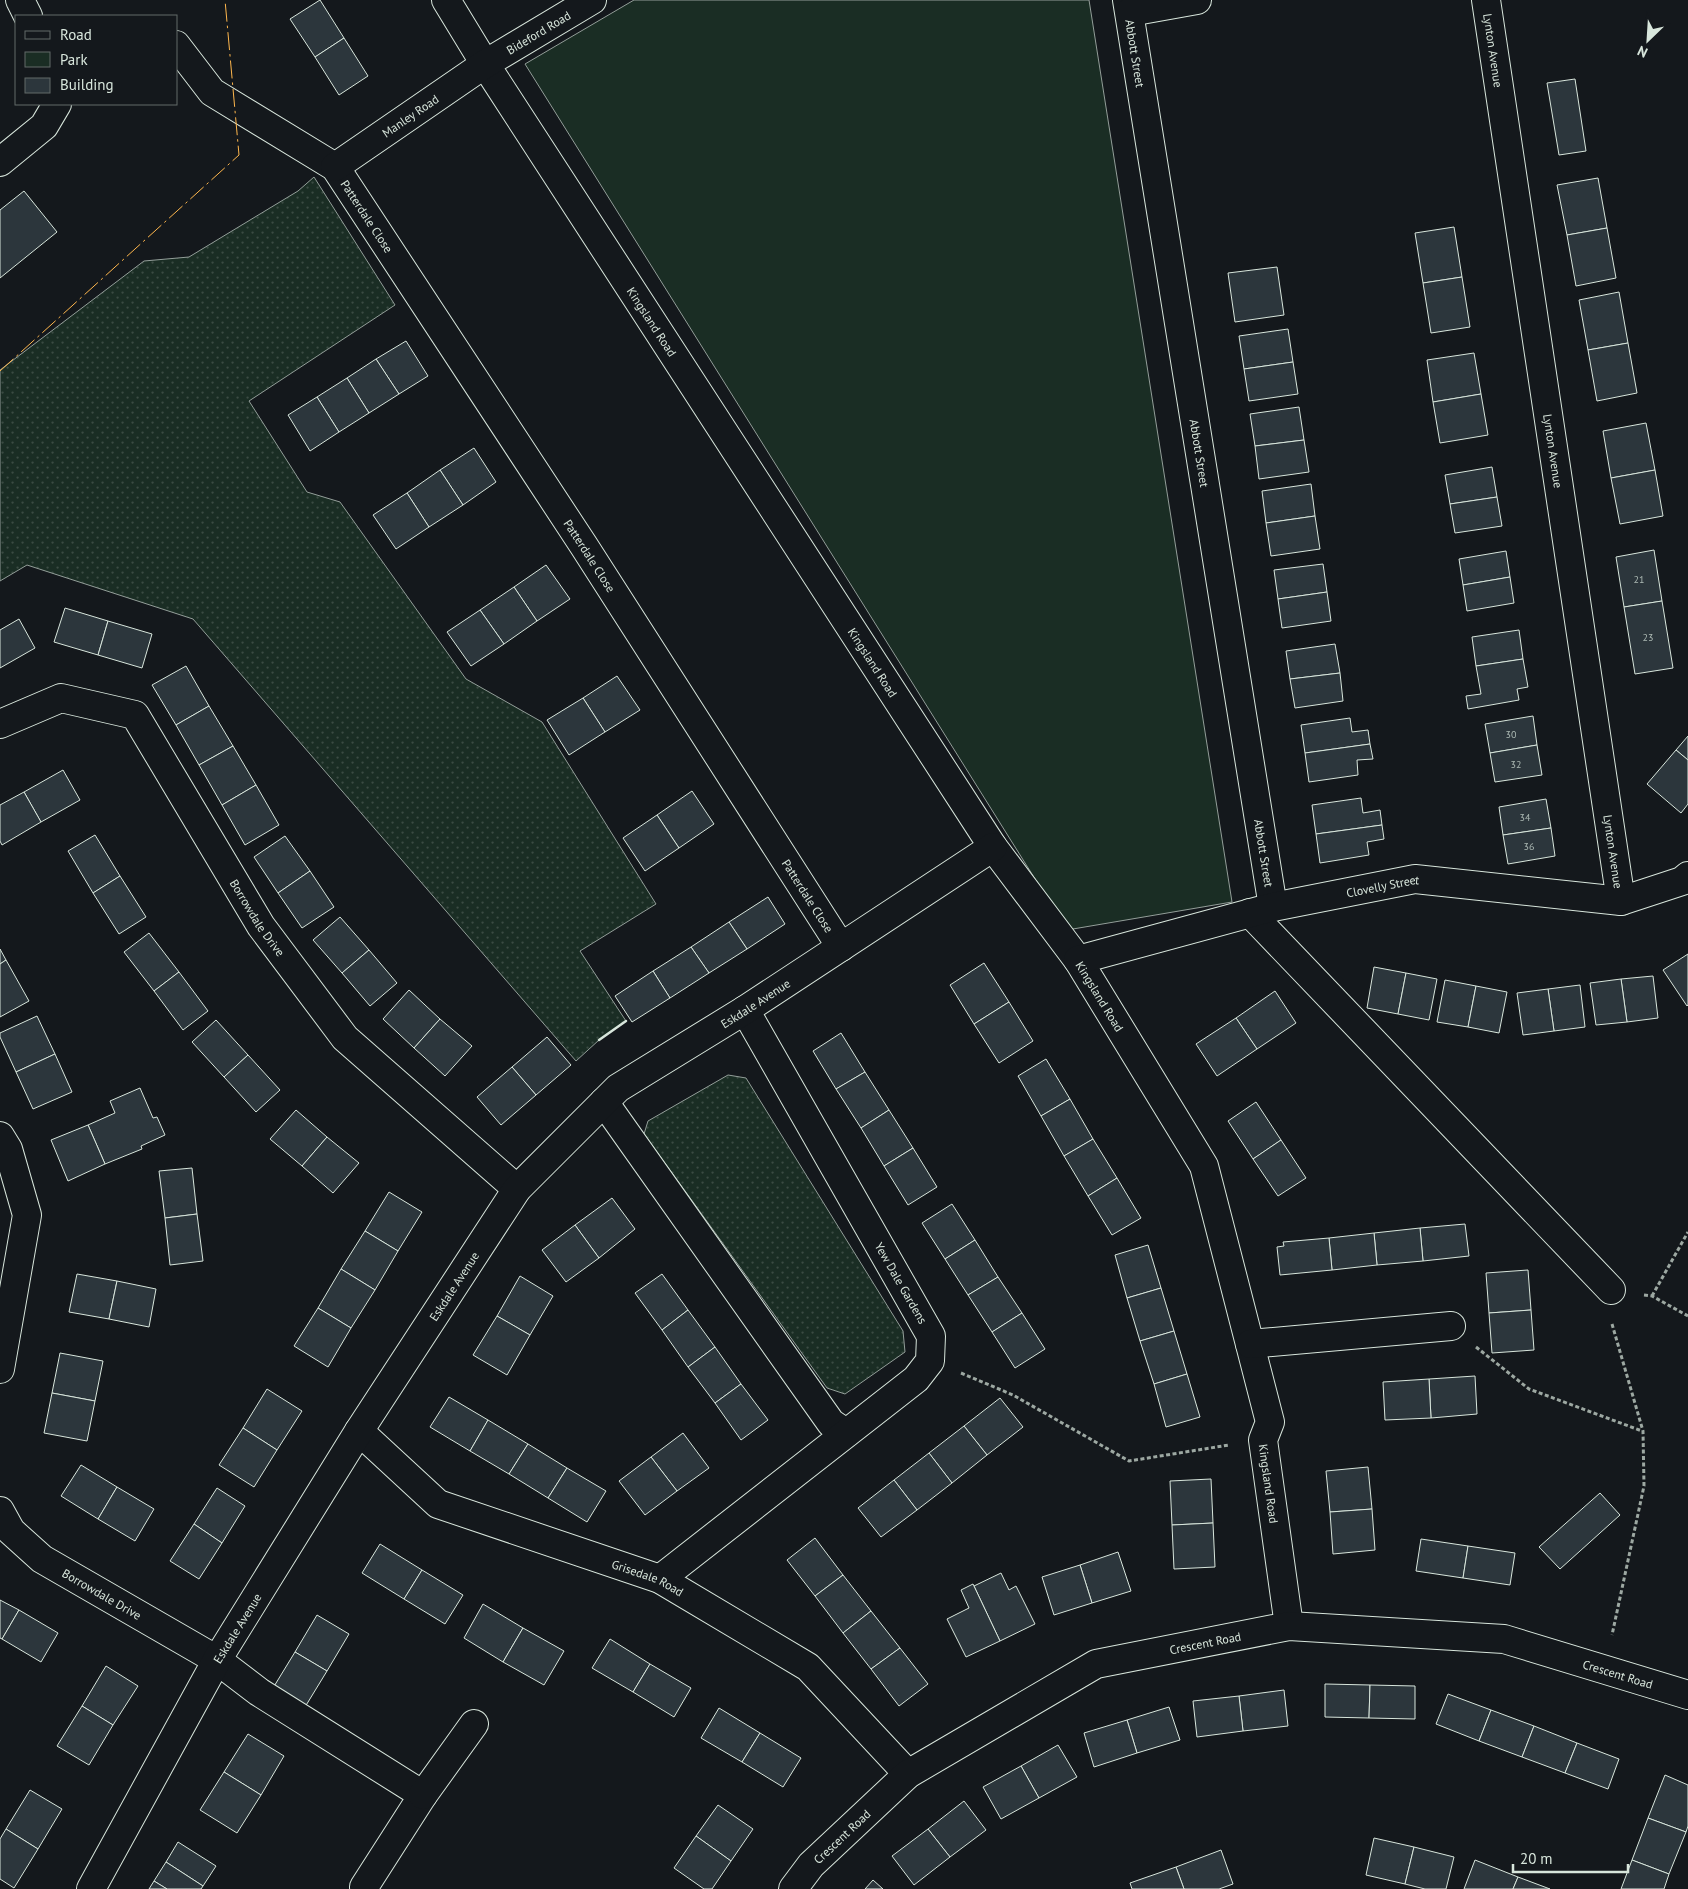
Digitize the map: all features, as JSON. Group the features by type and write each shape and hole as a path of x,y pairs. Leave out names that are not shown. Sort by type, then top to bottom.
{"street":[{"path":"20,0 28,15"},
{"name":"Kingsland Road","path":"446,0 485,64 992,847 1078,960 1204,1166 1270,1422 1263,1440 1289,1626"},
{"name":"Bideford Road","path":"485,64 592,0"},
{"path":"1129,6 1197,0"},
{"name":"Lynton Avenue","path":"1486,0 1621,902"},
{"name":"Abbott Street","path":"1129,6 1261,910"},
{"path":"178,47 212,92 335,167"},
{"name":"Manley Road","path":"335,167 485,64"},
{"path":"0,162 44,126 56,105"},
{"name":"Patterdale Close","path":"335,167 584,546 841,947"},
{"name":"Borrowdale Drive","path":"0,724 61,698 134,715 261,926 345,1038 517,1189"},
{"name":"Eskdale Avenue","path":"91,1889 217,1660 359,1431 517,1189 618,1088 744,1010 992,847"},
{"name":"Clovelly Street","path":"1078,960 1261,910 1415,879 1621,902 1682,881 1688,876"},
{"path":"1261,910 1612,1290"},
{"name":"Yew Dale Gardens","path":"744,1010 931,1336 930,1361"},
{"path":"604,1102 831,1423 846,1433"},
{"path":"0,1136 8,1149 27,1216 0,1370"},
{"path":"1250,1344 1451,1326"},
{"path":"660,1579 916,1379 930,1361"},
{"name":"Grisedale Road","path":"359,1431 438,1504 660,1579 808,1667 908,1774"},
{"name":"Borrowdale Drive","path":"0,1511 11,1531 42,1559 217,1660 259,1692 423,1795"},
{"name":"Crescent Road","path":"793,1889 811,1865 908,1774 1096,1664 1289,1626 1504,1640 1688,1696"},
{"path":"364,1887 423,1795 474,1724"}],"path":[{"path":"1652,1296 1688,1232"},
{"path":"1604,1670 1644,1486 1643,1431 1606,1304 1612,1290 1652,1296 1688,1316"},
{"path":"1451,1326 1529,1389 1643,1431"},
{"path":"930,1361 1014,1395 1129,1461 1263,1440"}],"green space":[{"path":"634,0 1089,0 1232,902 1067,930 525,64"},
{"path":"314,177 395,305 249,401 307,492 340,502 466,679 542,722 656,904 580,951 626,1021 599,1040 576,1061 193,619 27,565 0,581 0,370 144,261 189,257 298,191"},
{"path":"728,1075 746,1078 903,1331 905,1352 845,1394 827,1388 644,1134 648,1121"}],"building":[{"path":"320,0 344,38 315,57 290,19"},
{"path":"344,38 368,76 339,95 315,57"},
{"path":"1575,79 1586,151 1559,155 1547,83"},
{"path":"1598,178 1607,228 1567,235 1557,185"},
{"path":"24,191 57,232 0,278 0,210"},
{"path":"1454,227 1462,277 1423,283 1415,233"},
{"path":"1607,228 1616,278 1576,286 1567,235"},
{"path":"1277,267 1284,315 1235,322 1228,273"},
{"path":"1462,277 1470,327 1431,333 1423,283"},
{"path":"1619,292 1628,343 1588,350 1579,300"},
{"path":"1288,329 1293,362 1244,369 1239,336"},
{"path":"406,341 428,376 399,394 376,359"},
{"path":"1628,343 1637,393 1597,401 1588,350"},
{"path":"1474,353 1481,394 1433,402 1427,360"},
{"path":"376,359 399,394 369,413 347,378"},
{"path":"1293,362 1298,394 1249,401 1244,369"},
{"path":"347,378 369,413 339,432 317,397"},
{"path":"1481,394 1488,435 1440,443 1433,402"},
{"path":"317,397 339,432 310,451 288,415"},
{"path":"1299,407 1304,440 1255,446 1250,414"},
{"path":"1646,423 1655,470 1611,478 1603,431"},
{"path":"1304,440 1309,472 1259,479 1255,446"},
{"path":"474,448 496,482 463,505 440,470"},
{"path":"1492,467 1497,497 1450,504 1445,475"},
{"path":"440,470 463,505 429,527 407,493"},
{"path":"1655,470 1663,516 1620,524 1611,478"},
{"path":"1311,484 1315,516 1266,523 1262,491"},
{"path":"407,493 429,527 396,549 373,515"},
{"path":"1497,497 1502,526 1455,533 1450,504"},
{"path":"1315,516 1320,549 1271,556 1266,523"},
{"path":"1654,550 1662,601 1624,607 1616,557"},
{"path":"1506,551 1510,577 1463,585 1459,559"},
{"path":"1323,564 1327,592 1278,599 1274,570"},
{"path":"546,565 570,599 537,621 514,587"},
{"path":"1510,577 1514,603 1467,611 1463,585"},
{"path":"514,587 537,621 504,644 480,610"},
{"path":"1327,592 1331,621 1282,628 1278,599"},
{"path":"1662,601 1673,668 1635,674 1624,607"},
{"path":"65,608 108,621 98,655 54,642"},
{"path":"480,610 504,644 471,666 447,632"},
{"path":"19,619 35,648 0,668 0,630"},
{"path":"108,621 152,634 142,668 98,655"},
{"path":"1519,630 1523,659 1476,666 1472,637"},
{"path":"1335,644 1340,673 1290,679 1286,651"},
{"path":"1523,659 1528,687 1517,689 1519,700 1468,709 1466,696 1481,694 1476,666"},
{"path":"186,666 209,706 176,725 152,685"},
{"path":"1340,673 1343,701 1295,708 1290,679"},
{"path":"617,676 640,710 605,732 583,698"},
{"path":"583,698 605,732 569,755 547,720"},
{"path":"209,706 233,746 199,765 176,725"},
{"path":"1533,716 1537,745 1490,753 1485,724"},
{"path":"1350,718 1352,732 1368,730 1370,744 1305,753 1301,725"},
{"path":"1688,736 1688,760 1676,750"},
{"path":"1370,744 1373,759 1357,760 1358,775 1309,782 1305,753"},
{"path":"1537,745 1542,775 1495,782 1490,753"},
{"path":"233,746 256,785 222,805 199,765"},
{"path":"1676,750 1688,760 1688,804 1681,813 1647,784"},
{"path":"63,770 80,800 41,822 24,792"},
{"path":"256,785 279,825 245,845 222,805"},
{"path":"692,791 714,824 679,848 657,815"},
{"path":"24,792 41,822 2,845 0,841 0,805"},
{"path":"1361,798 1363,813 1380,810 1382,825 1316,834 1312,805"},
{"path":"1546,799 1551,828 1503,835 1499,807"},
{"path":"657,815 679,848 645,871 623,838"},
{"path":"1382,825 1384,839 1367,842 1369,855 1320,863 1316,834"},
{"path":"1551,828 1555,856 1508,864 1503,835"},
{"path":"95,835 120,876 93,893 68,851"},
{"path":"285,836 310,871 278,893 254,857"},
{"path":"310,871 334,907 302,928 278,893"},
{"path":"120,876 146,917 119,934 93,893"},
{"path":"768,897 785,924 747,949 729,922"},
{"path":"340,917 369,950 342,973 313,940"},
{"path":"729,922 747,949 709,973 691,947"},
{"path":"149,933 179,972 154,991 124,952"},
{"path":"691,947 709,973 670,998 653,971"},
{"path":"0,949 6,960 0,964"},
{"path":"369,950 397,983 370,1006 342,973"},
{"path":"1688,954 1688,1005 1687,1006 1663,970"},
{"path":"6,960 29,1001 0,1017 0,964"},
{"path":"984,963 1009,1002 974,1024 950,985"},
{"path":"1374,967 1406,973 1398,1014 1367,1008"},
{"path":"653,971 670,998 632,1022 615,996"},
{"path":"179,972 208,1011 183,1030 154,991"},
{"path":"1406,973 1437,979 1429,1020 1398,1014"},
{"path":"1653,976 1658,1018 1627,1022 1621,979"},
{"path":"1621,979 1627,1022 1596,1025 1590,983"},
{"path":"1445,980 1476,986 1468,1027 1437,1022"},
{"path":"1580,985 1585,1027 1554,1031 1548,989"},
{"path":"1476,986 1507,992 1499,1033 1468,1027"},
{"path":"1548,989 1554,1031 1523,1035 1517,993"},
{"path":"409,990 440,1019 414,1048 383,1019"},
{"path":"1275,991 1296,1023 1257,1049 1236,1018"},
{"path":"1009,1002 1033,1041 999,1063 974,1024"},
{"path":"37,1016 55,1054 16,1072 0,1037 0,1033"},
{"path":"1236,1018 1257,1049 1217,1076 1196,1044"},
{"path":"440,1019 472,1046 445,1076 414,1048"},
{"path":"216,1020 248,1055 224,1077 192,1042"},
{"path":"841,1033 865,1072 836,1089 813,1051"},
{"path":"547,1037 571,1065 536,1095 512,1067"},
{"path":"55,1054 72,1092 33,1109 16,1072"},
{"path":"248,1055 280,1090 256,1112 224,1077"},
{"path":"1046,1059 1070,1099 1041,1116 1018,1076"},
{"path":"512,1067 536,1095 501,1125 477,1097"},
{"path":"865,1072 889,1110 861,1128 836,1089"},
{"path":"140,1088 153,1118 157,1117 165,1135 141,1146 142,1149 105,1164 88,1125 115,1113 110,1101"},
{"path":"1070,1099 1093,1139 1064,1156 1041,1116"},
{"path":"1256,1102 1281,1140 1253,1159 1228,1121"},
{"path":"296,1110 327,1137 302,1166 270,1139"},
{"path":"889,1110 913,1148 884,1166 861,1128"},
{"path":"88,1125 105,1164 68,1181 51,1140"},
{"path":"327,1137 359,1163 333,1193 302,1166"},
{"path":"1093,1139 1117,1178 1088,1196 1064,1156"},
{"path":"1281,1140 1306,1178 1278,1196 1253,1159"},
{"path":"913,1148 937,1187 908,1205 884,1166"},
{"path":"192,1168 197,1214 165,1218 159,1171"},
{"path":"1117,1178 1141,1218 1112,1235 1088,1196"},
{"path":"389,1192 422,1212 398,1251 365,1231"},
{"path":"612,1198 635,1229 599,1258 575,1225"},
{"path":"952,1204 975,1240 945,1259 922,1223"},
{"path":"197,1214 203,1261 170,1265 165,1218"},
{"path":"1465,1224 1469,1256 1423,1261 1420,1228"},
{"path":"575,1225 599,1258 566,1282 542,1250"},
{"path":"1420,1228 1423,1261 1377,1265 1374,1233"},
{"path":"365,1231 398,1251 375,1290 341,1269"},
{"path":"1374,1233 1377,1265 1332,1270 1329,1238"},
{"path":"1329,1238 1332,1270 1280,1275 1277,1247 1284,1246 1283,1242"},
{"path":"975,1240 998,1277 968,1295 945,1259"},
{"path":"1148,1245 1161,1288 1127,1298 1115,1255"},
{"path":"341,1269 375,1290 351,1328 318,1308"},
{"path":"1528,1270 1531,1310 1489,1313 1486,1273"},
{"path":"77,1274 117,1281 109,1319 69,1312"},
{"path":"662,1274 688,1310 662,1330 635,1293"},
{"path":"520,1276 553,1296 530,1335 497,1316"},
{"path":"998,1277 1022,1313 992,1332 968,1295"},
{"path":"117,1281 156,1289 149,1327 109,1319"},
{"path":"1161,1288 1174,1331 1140,1341 1127,1298"},
{"path":"318,1308 351,1328 328,1367 294,1346"},
{"path":"688,1310 715,1347 688,1367 662,1330"},
{"path":"1531,1310 1534,1350 1492,1353 1489,1313"},
{"path":"1022,1313 1045,1349 1015,1368 992,1332"},
{"path":"497,1316 530,1335 507,1375 473,1355"},
{"path":"1174,1331 1187,1374 1154,1384 1140,1341"},
{"path":"715,1347 741,1384 715,1403 688,1367"},
{"path":"60,1353 103,1361 95,1401 52,1393"},
{"path":"1187,1374 1200,1417 1166,1427 1154,1384"},
{"path":"1475,1376 1477,1414 1431,1418 1429,1379"},
{"path":"1429,1379 1431,1418 1385,1420 1383,1382"},
{"path":"741,1384 768,1420 741,1440 715,1403"},
{"path":"267,1389 302,1411 277,1450 243,1428"},
{"path":"52,1393 95,1401 87,1441 44,1433"},
{"path":"449,1397 488,1420 470,1451 430,1427"},
{"path":"1000,1398 1023,1427 987,1455 964,1426"},
{"path":"488,1420 528,1444 509,1474 470,1451"},
{"path":"964,1426 987,1455 952,1483 929,1453"},
{"path":"243,1428 277,1450 254,1487 219,1465"},
{"path":"683,1433 709,1468 677,1491 651,1457"},
{"path":"528,1444 567,1468 548,1498 509,1474"},
{"path":"929,1453 952,1483 917,1510 894,1480"},
{"path":"651,1457 677,1491 645,1515 619,1481"},
{"path":"81,1465 117,1487 98,1519 61,1496"},
{"path":"1368,1467 1372,1509 1330,1512 1326,1471"},
{"path":"567,1468 606,1491 587,1522 548,1498"},
{"path":"1211,1479 1213,1523 1172,1525 1170,1481"},
{"path":"894,1480 917,1510 881,1537 858,1508"},
{"path":"117,1487 154,1509 135,1541 98,1519"},
{"path":"217,1488 245,1506 222,1543 194,1524"},
{"path":"1600,1493 1620,1515 1560,1569 1539,1547"},
{"path":"1372,1509 1375,1550 1333,1554 1330,1512"},
{"path":"1213,1523 1215,1567 1174,1569 1172,1525"},
{"path":"194,1524 222,1543 199,1579 170,1561"},
{"path":"815,1538 843,1575 815,1596 787,1560"},
{"path":"1421,1539 1468,1546 1463,1578 1416,1571"},
{"path":"380,1544 422,1570 404,1599 362,1573"},
{"path":"1468,1546 1515,1553 1510,1585 1463,1578"},
{"path":"1118,1552 1131,1591 1092,1603 1080,1565"},
{"path":"1080,1565 1092,1603 1054,1615 1042,1577"},
{"path":"422,1570 463,1595 445,1624 404,1599"},
{"path":"1001,1573 1009,1590 1016,1586 1035,1624 1000,1641 974,1586"},
{"path":"843,1575 871,1611 843,1633 815,1596"},
{"path":"973,1584 1000,1641 966,1657 947,1619 969,1608 961,1590"},
{"path":"0,1600 19,1610 2,1639 0,1638"},
{"path":"483,1604 523,1628 503,1662 464,1638"},
{"path":"19,1610 58,1633 41,1662 2,1639"},
{"path":"871,1611 900,1648 871,1669 843,1633"},
{"path":"317,1615 349,1634 327,1671 295,1652"},
{"path":"523,1628 564,1651 544,1685 503,1662"},
{"path":"610,1639 650,1664 633,1692 592,1668"},
{"path":"900,1648 928,1684 899,1706 871,1669"},
{"path":"295,1652 327,1671 305,1707 273,1688"},
{"path":"650,1664 691,1688 674,1717 633,1692"},
{"path":"106,1666 138,1686 113,1725 82,1706"},
{"path":"1325,1684 1370,1685 1369,1718 1325,1717"},
{"path":"1370,1685 1415,1686 1415,1719 1369,1718"},
{"path":"1284,1690 1288,1726 1243,1731 1239,1696"},
{"path":"1448,1694 1491,1710 1479,1741 1436,1724"},
{"path":"1239,1696 1243,1731 1197,1737 1193,1701"},
{"path":"82,1706 113,1725 89,1765 57,1746"},
{"path":"1169,1707 1180,1740 1137,1753 1127,1720"},
{"path":"719,1708 760,1733 742,1762 701,1738"},
{"path":"1491,1710 1534,1726 1522,1757 1479,1741"},
{"path":"1127,1720 1137,1753 1094,1767 1084,1733"},
{"path":"1534,1726 1577,1743 1565,1773 1522,1757"},
{"path":"760,1733 801,1758 783,1787 742,1762"},
{"path":"248,1734 284,1756 261,1795 224,1772"},
{"path":"1577,1743 1619,1759 1608,1789 1565,1773"},
{"path":"1058,1745 1077,1777 1039,1798 1021,1766"},
{"path":"1021,1766 1039,1798 1001,1819 983,1787"},
{"path":"224,1772 261,1795 237,1833 200,1810"},
{"path":"1665,1775 1688,1785 1688,1826 1686,1832 1648,1818"},
{"path":"30,1790 62,1809 38,1849 6,1829"},
{"path":"964,1801 986,1830 950,1857 928,1829"},
{"path":"718,1805 753,1829 731,1861 696,1836"},
{"path":"1648,1818 1686,1832 1669,1874 1632,1860"},
{"path":"6,1829 38,1849 14,1888 0,1879 0,1839"},
{"path":"928,1829 950,1857 914,1885 892,1856"},
{"path":"696,1836 731,1861 712,1889 704,1889 674,1868"},
{"path":"1374,1838 1414,1847 1405,1884 1366,1875"},
{"path":"178,1842 216,1866 203,1886 166,1862"},
{"path":"1414,1847 1454,1857 1446,1889 1425,1889 1405,1884"},
{"path":"1221,1850 1233,1884 1219,1889 1184,1889 1176,1867"},
{"path":"1475,1860 1518,1877 1513,1889 1464,1889"},
{"path":"1632,1860 1669,1874 1664,1889 1621,1889"},
{"path":"166,1862 203,1886 201,1889 167,1889 154,1881"},
{"path":"1176,1867 1184,1889 1132,1889 1130,1883"},
{"path":"1518,1877 1550,1889 1513,1889"},
{"path":"873,1880 883,1889 865,1889"},
{"path":"154,1881 167,1889 149,1889"}],"wall":[{"path":"599,1040 626,1021"}],"power":[{"path":"0,371 239,155 225,0"}]}
